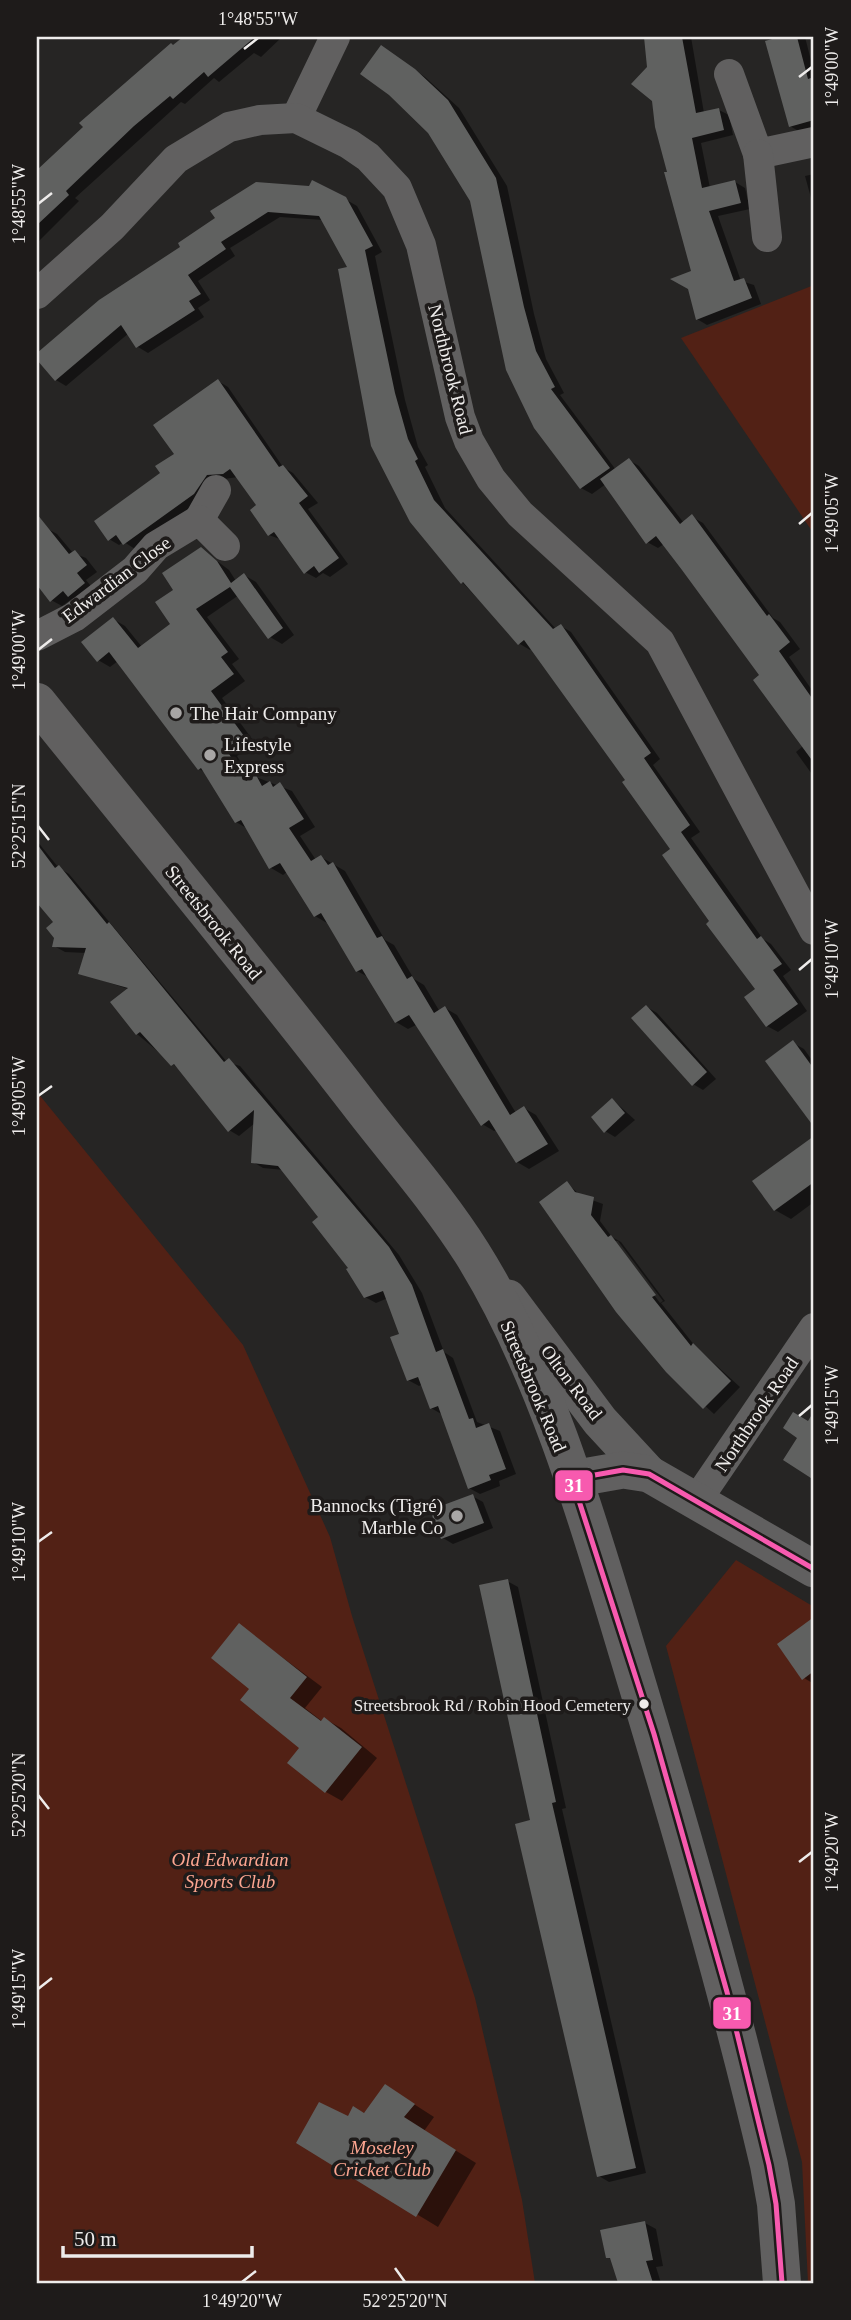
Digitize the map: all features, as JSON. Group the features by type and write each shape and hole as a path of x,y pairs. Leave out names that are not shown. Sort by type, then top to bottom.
{"main road":[{"name":"Streetsbrook Road","path":"37,702 305,1034 472,1253 546,1404 596,1548 706,1912 769,2165 776,2204 782,2283"}],"street":[{"path":"296,118 335,37"},
{"path":"729,74 758,154 767,237"},
{"name":"Northbrook Road","path":"37,294 112,227 176,159 229,127 260,120 296,118 349,144 368,157 397,188 421,245 460,417 469,441 491,480 520,514 660,642 814,930"},
{"path":"758,154 814,142"},
{"path":"216,490 199,520 225,547"},
{"name":"Edwardian Close","path":"37,636 74,617 135,570 156,546 199,520"},
{"name":"Olton Road","path":"472,1253 600,1421 649,1474 814,1569"},
{"name":"Northbrook Road","path":"697,1500 814,1328"},
{"name":"Olton Road","path":"572,1479 623,1470 649,1474"}],"green space":[{"path":"814,285 814,534 681,338"},
{"name":"Old Edwardian Sports Club","path":"37,1092 243,1345 330,1537 352,1616 475,1998 522,2200 535,2283 37,2283"},
{"path":"736,1560 814,1607 814,2283 808,2283 802,2162 666,1646"}],"building":[{"path":"183,37 255,37 208,77 204,72 173,99 170,96 134,126 66,191 69,195 37,225 37,170 83,127 79,123 171,43 173,45"},
{"path":"644,37 682,37 696,113 719,108 724,130 692,138 702,188 735,180 741,203 709,211 734,281 744,278 752,298 696,320 688,289 670,279 691,271 664,172 667,172 655,127 652,101 631,84 647,67"},
{"path":"779,37 797,37 808,79 814,77 814,120 789,127 765,41"},
{"path":"381,45 415,69 448,100 496,178 536,351 555,387 551,389 610,468 580,489 534,428 506,370 470,201 428,133 389,95 360,74"},
{"path":"312,180 346,197 373,246 365,250 395,393 408,439 418,459 415,461 434,500 553,629 561,624 651,753 644,758 690,825 681,832 757,939 761,936 782,964 773,970 798,1004 766,1027 744,997 755,989 706,924 709,921 662,855 670,849 622,782 625,780 524,640 518,645 463,582 461,584 410,522 371,446 338,269 347,267 319,216 268,212 221,242 226,249 188,275 201,294 189,301 195,310 136,348 121,325 55,381 37,360 37,353 99,300 180,247 178,243 215,218 210,211 256,182 309,186"},
{"path":"218,379 279,467 283,465 308,496 299,503 339,558 319,573 314,566 304,574 274,532 268,536 250,510 256,505 230,469 223,474 207,475 194,494 123,545 116,535 108,541 94,521 160,473 155,466 174,454 153,425"},
{"path":"629,458 680,524 692,514 767,616 769,614 790,642 779,651 814,701 814,763 753,680 759,675 682,570 656,536 646,544 600,479"},
{"path":"37,514 69,554 75,550 87,565 77,573 85,583 68,597 63,591 50,602 37,585"},
{"path":"201,547 217,561 231,583 244,573 283,628 268,639 230,587 196,609 228,652 221,657 234,674 211,691 244,736 226,749 246,781 256,775 262,786 270,781 273,787 280,782 304,819 289,828 311,861 321,855 328,865 333,862 377,938 382,936 407,979 412,976 434,1013 445,1006 510,1115 524,1106 548,1144 516,1163 489,1120 481,1126 409,1015 395,1023 362,969 356,972 321,913 314,917 280,863 269,869 241,820 235,823 201,768 198,770 109,652 97,662 81,642 113,617 138,648 170,624 155,602 173,590 162,573"},
{"path":"37,844 55,868 59,865 107,924 109,922 224,1062 229,1058 389,1247 412,1285 436,1352 443,1349 469,1419 473,1418 476,1428 489,1423 506,1469 489,1475 491,1480 468,1489 438,1406 430,1409 418,1377 407,1381 390,1337 399,1334 383,1291 364,1298 346,1269 348,1268 312,1222 318,1217 278,1166 251,1163 254,1110 228,1132 174,1064 171,1066 140,1032 136,1035 110,1002 128,988 78,974 86,948 52,947 54,938 46,928 53,922 37,903"},
{"path":"646,1005 707,1072 692,1086 631,1018"},
{"path":"793,1040 814,1069 814,1127 765,1061"},
{"path":"612,1098 625,1113 604,1133 591,1117"},
{"path":"814,1136 814,1182 774,1211 752,1181"},
{"path":"567,1181 575,1192 594,1197 591,1215 608,1237 611,1235 656,1295 652,1297 691,1346 693,1343 731,1381 703,1409 666,1372 616,1312 539,1202"},
{"path":"814,1411 814,1480 783,1460 797,1438 783,1428 793,1412 808,1421"},
{"name":"Bannocks (Tigré) Marble Co","path":"473,1494 484,1523 441,1539 430,1510"},
{"path":"508,1579 556,1802 552,1803 636,2168 597,2177 515,1824 530,1820 479,1585"},
{"path":"814,1617 814,1671 802,1680 777,1644"},
{"path":"239,1623 307,1677 290,1698 321,1721 324,1717 362,1747 325,1793 287,1763 299,1748 240,1700 249,1689 211,1658"},
{"path":"385,2084 415,2104 404,2117 456,2150 416,2217 296,2143 319,2102 348,2116 353,2106 364,2113"},
{"path":"645,2221 653,2260 646,2261 653,2283 618,2283 610,2258 606,2258 600,2230"}],"transit line":[{"name":"31","path":"782,2283 776,2204 769,2165 727,1992 654,1734 572,1479 623,1470 649,1474 814,1569"}],"place":[{"name":"The Hair Company","path":"176,713"},
{"name":"Lifestyle Express","path":"210,755"},
{"name":"Bannocks (Tigré) Marble Co","path":"457,1516"},
{"name":"Streetsbrook Rd / Robin Hood Cemetery","path":"644,1704"}],"park label":[{"name":"Moseley Cricket Club","path":"382,2158"}]}
